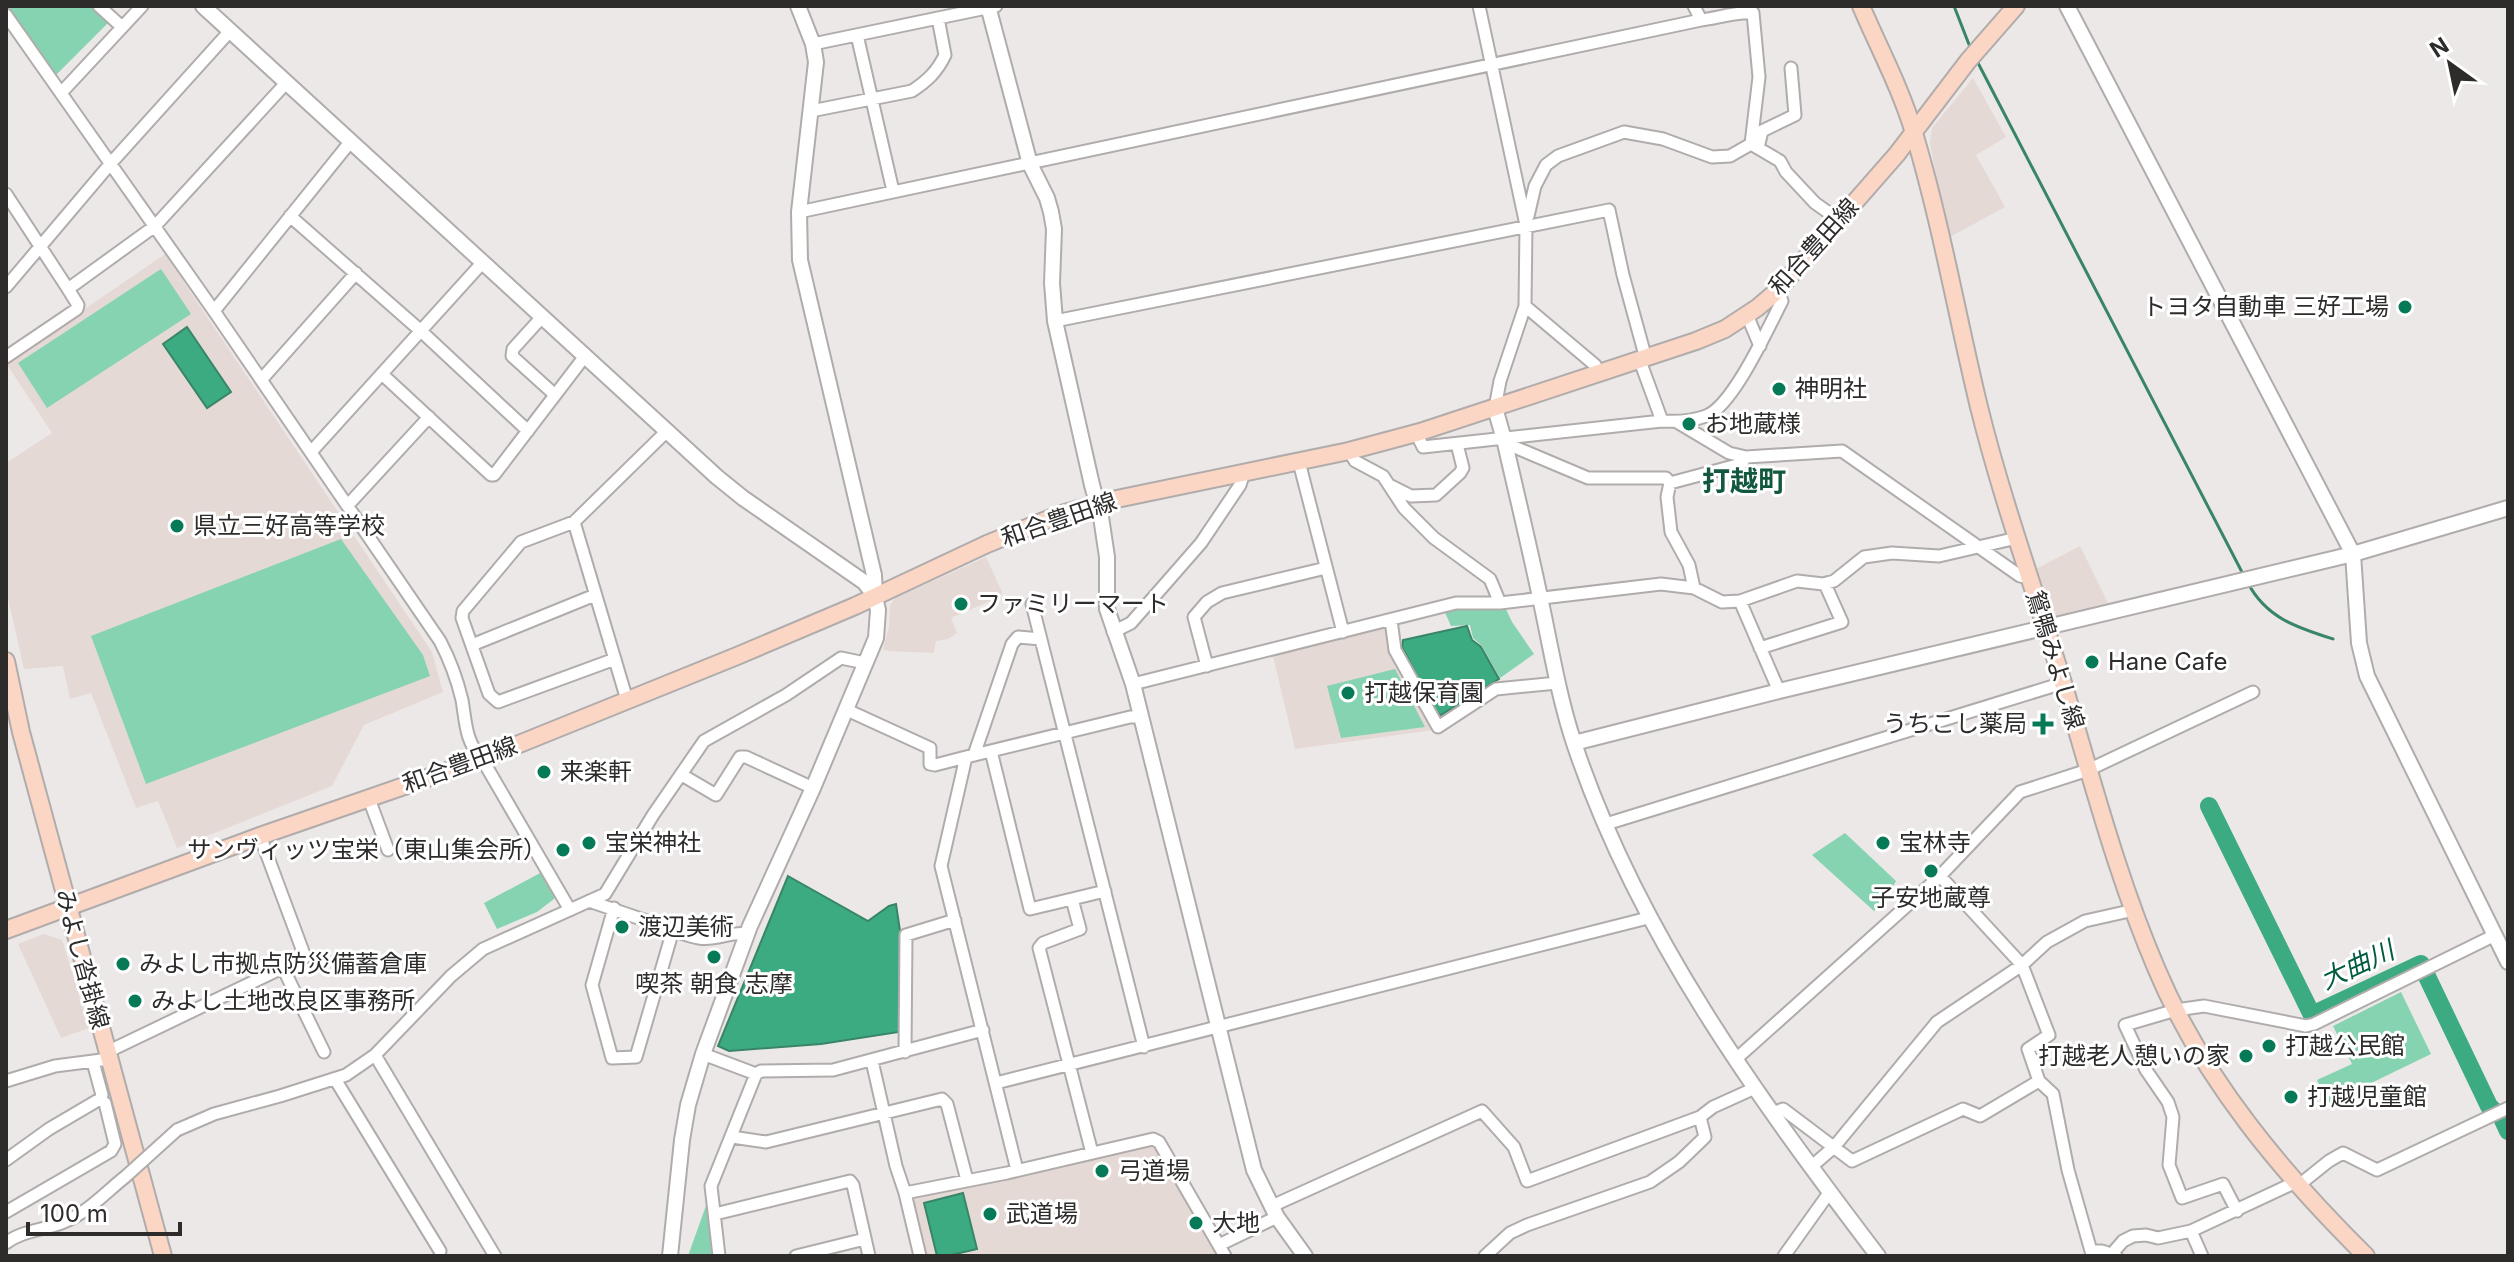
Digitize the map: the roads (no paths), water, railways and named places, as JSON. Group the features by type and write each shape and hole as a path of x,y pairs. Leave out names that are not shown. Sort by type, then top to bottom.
{"main road":[{"name":"鴛鴨みよし線","path":"1861,6 1914,132 1980,411 2088,770 2157,971 2203,1056 2246,1120 2298,1184 2366,1256"},
{"name":"和合豊田線","path":"6,930 260,836 482,759 737,656 1061,514 1107,501 1349,451 1416,433 1711,335 1747,315 1777,291 1914,132 1968,61 2016,6"},
{"name":"みよし沓掛線","path":"6,661 103,1058 163,1256"}],"street":[{"path":"99,6 122,27"},
{"path":"61,93 142,6"},
{"path":"203,6 743,498 864,582 875,597"},
{"path":"670,1256 682,1140 688,1105 703,1054 747,934 876,638 878,610 874,575 802,274 798,246 816,62 813,44 798,6"},
{"path":"1479,6 1526,225"},
{"path":"1694,6 1701,20"},
{"path":"2067,6 2353,554 2359,643 2367,676 2508,962"},
{"path":"813,44 991,7 1030,164 1047,198 1053,220 1055,321 1101,517 1107,557 1107,609 1142,717 1254,1170 1275,1212 1305,1256"},
{"path":"799,212 1747,12 1753,13 1759,77 1754,146"},
{"path":"6,15 440,641 453,666 472,748 482,759 570,910"},
{"path":"811,111 912,91 932,76 945,55 938,18"},
{"path":"6,287 111,163 230,31"},
{"path":"857,35 893,191"},
{"path":"1791,68 1795,115 1762,131 1754,146 1730,156 1712,157 1663,139 1624,132 1558,156 1546,165 1535,186 1526,225 1525,306 1500,381 1495,408 1505,441 1557,683 1574,743 1648,918 1755,1088 1878,1256"},
{"path":"68,289 155,226 287,82"},
{"path":"214,311 351,141"},
{"path":"1754,146 1780,161 1786,172 1815,203 1839,220"},
{"path":"6,194 78,305 77,309 6,357"},
{"path":"1055,321 1609,210 1643,360 1662,421"},
{"path":"290,216 422,332 528,431"},
{"path":"311,452 483,262"},
{"path":"261,380 356,273"},
{"path":"1416,433 1423,447 1505,441 1707,416 1721,406 1760,346 1782,301 1777,291"},
{"path":"1525,306 1595,365 1600,374"},
{"path":"1747,315 1760,346"},
{"path":"542,317 513,349 512,356 554,394"},
{"path":"383,375 494,475 585,356"},
{"path":"348,505 429,417"},
{"path":"1692,431 1697,418"},
{"path":"1677,422 1729,453 1746,457 1842,451 2020,576 2030,578"},
{"path":"615,659 498,702 489,694 462,618 463,611 521,542 574,522 668,430"},
{"path":"1505,441 1588,478 1666,478 1670,483"},
{"path":"1390,486 1411,496 1436,495 1463,468 1457,444"},
{"path":"1349,451 1355,461 1376,471 1404,508 1434,538 1490,579 1500,603"},
{"path":"1670,483 1741,464 1746,457"},
{"path":"1299,462 1343,632"},
{"path":"1113,632 1131,623 1201,543 1240,485 1244,473"},
{"path":"1670,483 1667,497 1671,532 1689,565 1694,588"},
{"path":"1574,743 2353,554 2508,508"},
{"path":"574,522 627,700"},
{"path":"1133,684 1456,603 1500,603 1649,585 1694,588 1722,602 1740,601 1797,581 1825,584 1834,581 1864,557 1892,553 1939,556 2017,538"},
{"path":"1207,666 1194,617 1207,602 1222,593 1326,568"},
{"path":"1760,648 1842,622 1825,584"},
{"path":"472,645 595,595"},
{"path":"1740,601 1779,691"},
{"path":"1032,604 1144,1047"},
{"path":"1391,620 1395,650 1438,727 1496,689 1557,683"},
{"path":"1017,1170 941,866 970,756 1012,644 1018,637 1041,639"},
{"path":"6,1243 15,1236 66,1221 84,1210 177,1130 214,1114 335,1079 375,1055 451,976 483,949 605,894 653,815 704,741 786,695 841,658 865,663"},
{"path":"1606,824 2063,683"},
{"path":"1736,1059 1940,876 2020,792 2088,770 2253,692"},
{"path":"847,710 930,748 930,764 935,765 1065,732 1142,717"},
{"path":"991,751 1030,909 1105,891"},
{"path":"682,775 716,795 740,757 746,757 813,788"},
{"path":"369,799 388,850"},
{"path":"6,1081 55,1066 103,1058 305,957 260,836"},
{"path":"1940,876 2022,965 2049,1035 2028,1049 2039,1081 2053,1094 2068,1170 2091,1251 2113,1255 2123,1241 2133,1236 2158,1238 2191,1231 2298,1184 2343,1153 2377,1170 2508,1108"},
{"path":"1072,899 1080,929 1043,943 1039,948 1092,1153"},
{"path":"589,901 699,939 747,934"},
{"path":"614,908 592,985 612,1058 636,1057 673,930"},
{"path":"1811,1167 1834,1147 1937,1022 2022,965 2047,942 2085,921 2134,910"},
{"path":"996,1083 1648,918"},
{"path":"905,1052 906,935 955,920"},
{"path":"2237,1211 2223,1184 2182,1198 2169,1165 2173,1127 2171,1109 2146,1070 2125,1025 2176,1010 2204,1006 2306,1026 2495,935"},
{"path":"283,968 324,1052"},
{"path":"719,1256 711,1186 756,1074 761,1071 833,1070 983,1030"},
{"path":"703,1054 756,1074"},
{"path":"375,1055 495,1256"},
{"path":"6,1160 49,1129 100,1099 103,1058"},
{"path":"872,1061 920,1256"},
{"path":"335,1079 440,1251"},
{"path":"1773,1113 1783,1109 1852,1161 1963,1109 1980,1116 2039,1081"},
{"path":"1219,1245 1275,1212 1482,1111 1514,1147 1527,1181 1700,1117 1713,1107 1755,1088"},
{"path":"6,1212 111,1151 115,1144 105,1103 100,1099"},
{"path":"732,1137 766,1142 945,1100 967,1180"},
{"path":"1485,1256 1510,1233 1527,1225 1650,1182 1679,1162 1705,1137 1700,1117"},
{"path":"905,1193 1153,1139 1159,1142 1225,1256"},
{"path":"715,1214 850,1181 869,1256"},
{"path":"1784,1256 1829,1193"},
{"path":"2191,1231 2202,1256"},
{"path":"796,1256 865,1239"}],"waterway":[{"path":"1954,6 1970,47"},
{"path":"1977,61 2244,576"},
{"path":"2248,583 2264,605 2284,620 2333,639"},
{"name":"大曲川","path":"2209,806 2312,1015 2421,964 2489,1106 2502,1118 2508,1131"}],"place":[{"name":"トヨタ自動車 三好工場","path":"2405,307"},
{"name":"神明社","path":"1779,389"},
{"name":"お地蔵様","path":"1689,424"},
{"name":"県立三好高等学校","path":"177,526"},
{"name":"ファミリーマート","path":"961,604"},
{"name":"Hane Cafe","path":"2092,662"},
{"name":"打越保育園","path":"1348,693"},
{"name":"うちこし薬局","path":"2043,724"},
{"name":"来楽軒","path":"544,772"},
{"name":"宝栄神社","path":"589,843"},
{"name":"宝林寺","path":"1883,843"},
{"name":"サンヴィッツ宝栄（東山集会所）","path":"563,850"},
{"name":"子安地蔵尊","path":"1931,871"},
{"name":"渡辺美術","path":"622,927"},
{"name":"喫茶 朝食 志摩","path":"714,957"},
{"name":"みよし市拠点防災備蓄倉庫","path":"123,964"},
{"name":"みよし土地改良区事務所","path":"135,1001"},
{"name":"打越公民館","path":"2269,1046"},
{"name":"打越老人憩いの家","path":"2246,1056"},
{"name":"打越児童館","path":"2291,1097"},
{"name":"弓道場","path":"1102,1171"},
{"name":"武道場","path":"990,1214"},
{"name":"大地","path":"1196,1223"}],"district":[{"name":"打越町","path":"1744,481"}]}
